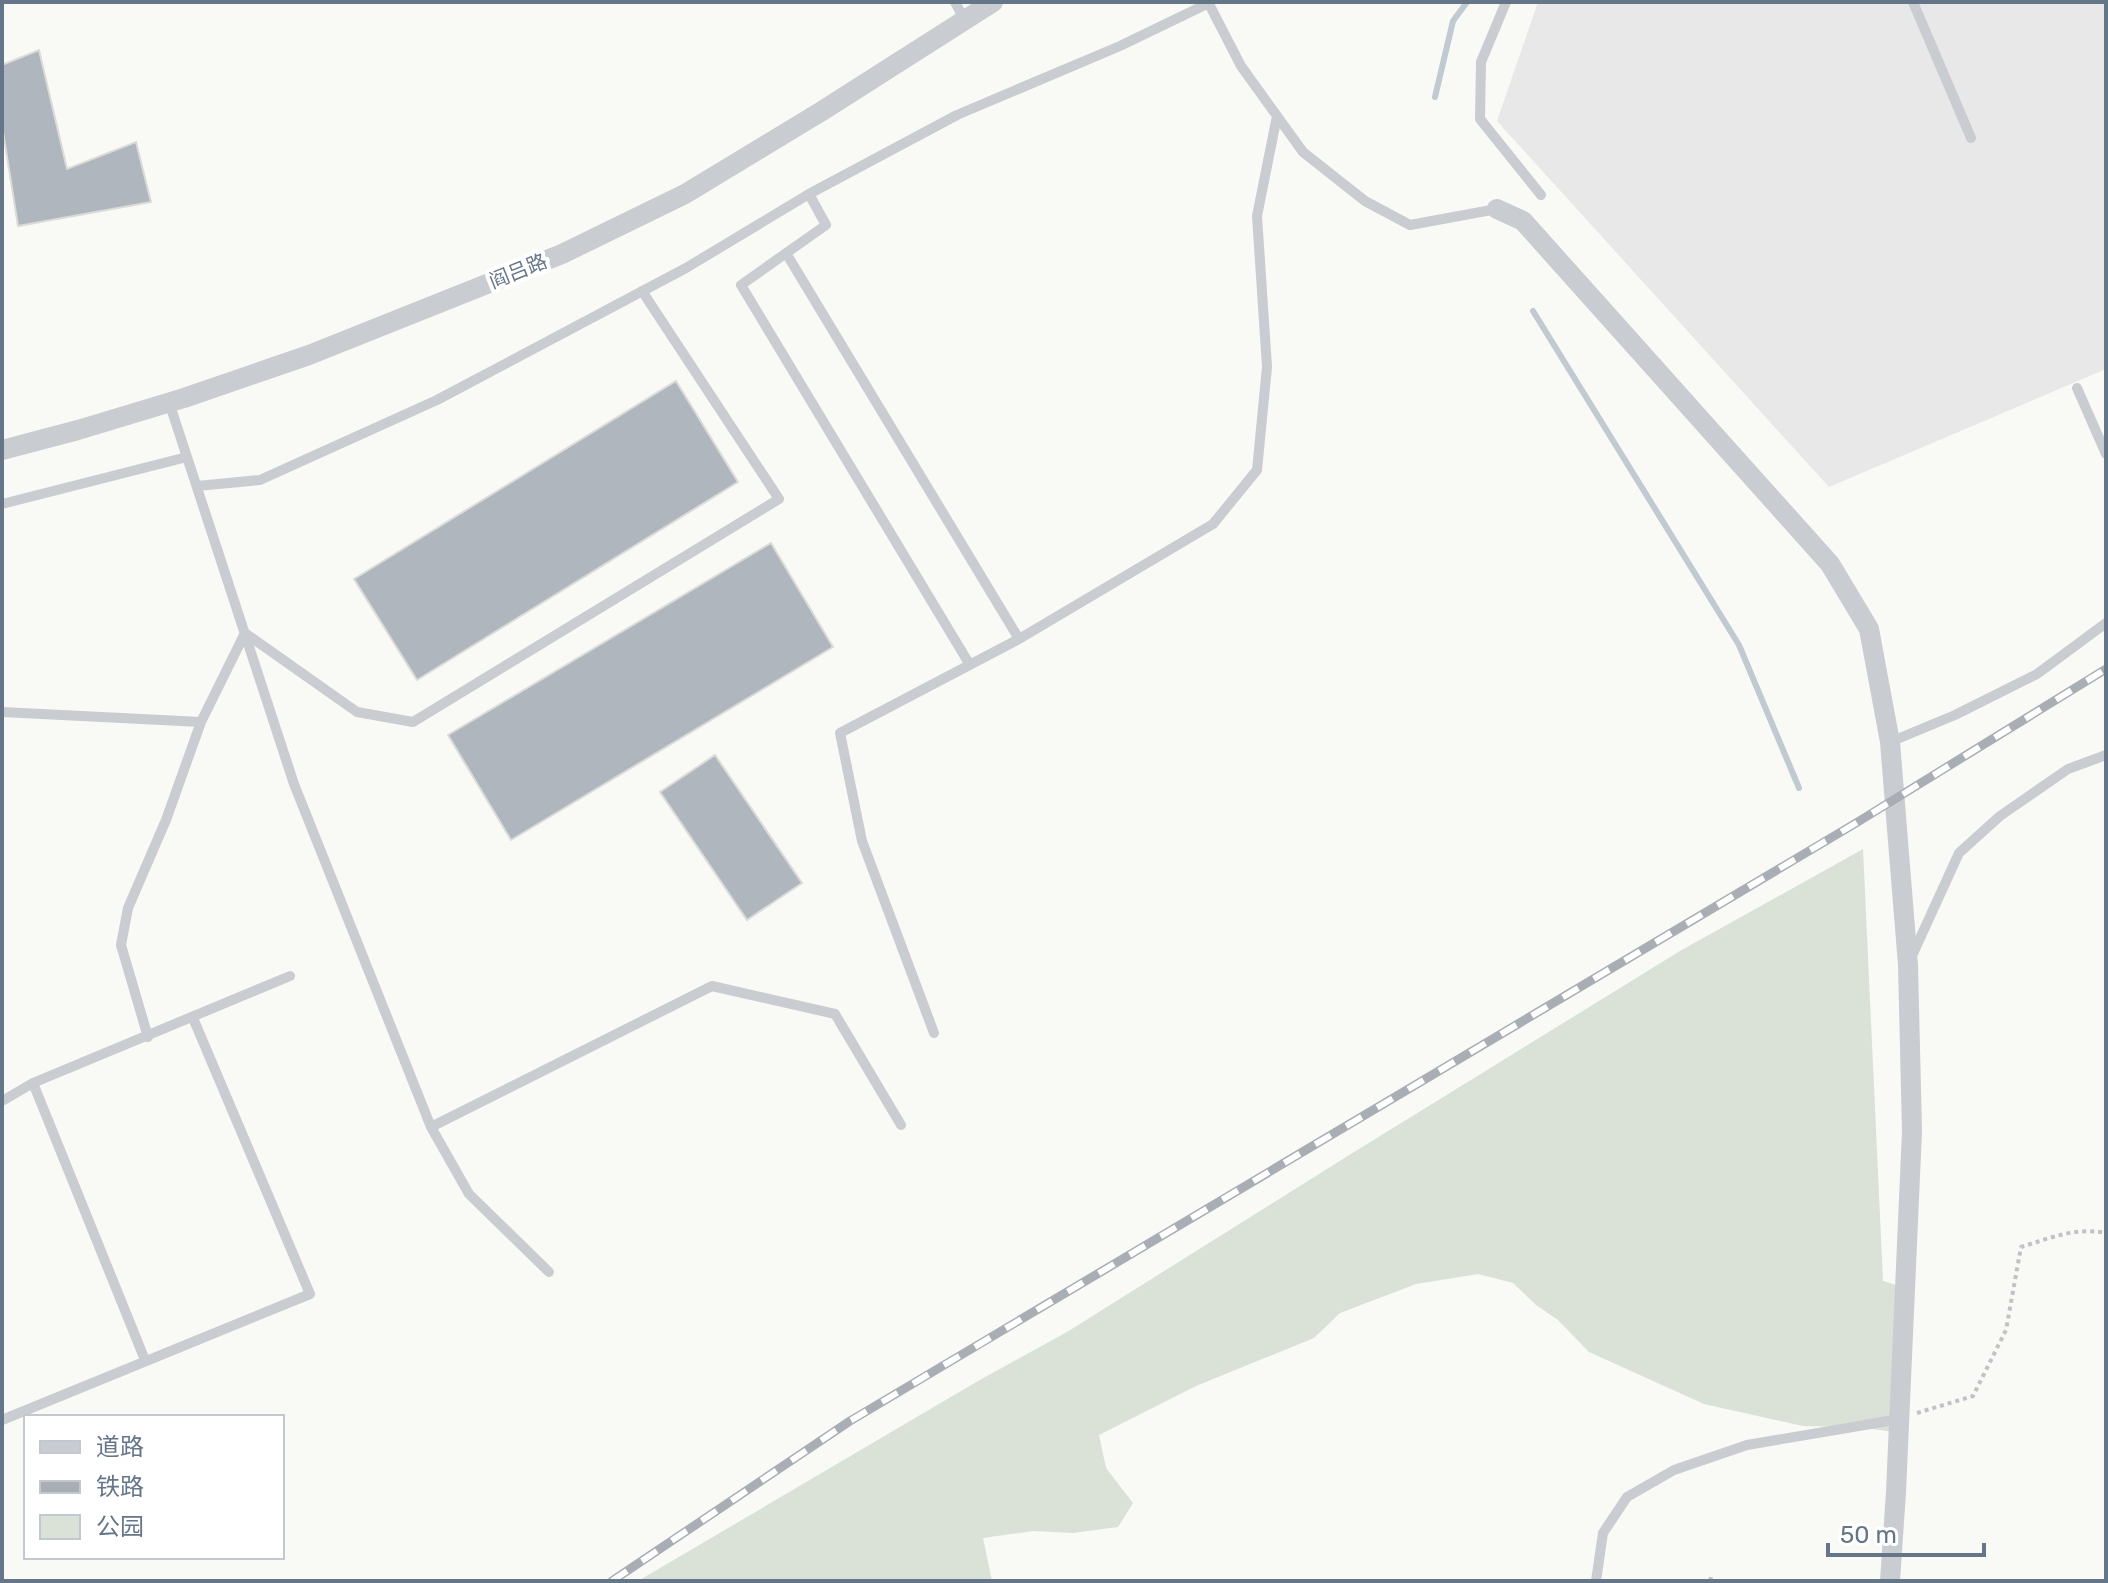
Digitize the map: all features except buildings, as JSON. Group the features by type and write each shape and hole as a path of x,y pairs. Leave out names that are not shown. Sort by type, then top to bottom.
{"street":[{"name":"阎吕路","path":"2,450 169,402 309,355 562,254 685,194 993,2"},
{"path":"1497,209 1523,221 1830,564 1869,629 1890,742 1908,965 1912,1131 1890,1581"}],"lane":[{"path":"955,2 965,21"},
{"path":"197,486 260,480 437,400 642,291 809,194 957,115 1120,46 1208,2 1241,66 1303,152 1365,201 1410,225 1497,209"},
{"path":"1506,2 1481,62 1480,119 1541,195"},
{"path":"1913,2 1971,138"},
{"path":"934,1033 862,841 840,733 1019,639 1213,524 1257,470 1267,367 1257,216 1277,116"},
{"path":"809,194 826,225 741,285 970,665"},
{"path":"786,253 1019,639"},
{"path":"245,633 357,712 413,722 779,499 642,291"},
{"path":"2077,388 2106,454"},
{"path":"169,402 294,784 431,1127 469,1194 549,1272"},
{"path":"2,504 187,457"},
{"path":"1890,742 1955,715 2037,674 2106,623"},
{"path":"148,1037 121,945 128,908 166,820 201,722 245,633"},
{"path":"2,712 201,722"},
{"path":"2094,759 2106,748"},
{"path":"1908,965 1959,853 2000,816 2068,769 2106,755"},
{"path":"2,1101 33,1083 290,976"},
{"path":"431,1127 712,986 835,1014 901,1125"},
{"path":"2,1420 310,1294 193,1018"},
{"path":"33,1083 145,1360"},
{"path":"1596,1581 1603,1533 1627,1497 1674,1470 1747,1445 1900,1419"}],"path":[{"path":"1900,1419 1973,1396 2006,1330 2021,1247 2070,1231 2106,1233"}],"shaded area":[{"path":"1538,2 2106,2 2106,369 1829,487 1497,121"}],"green space":[{"path":"1863,849 1883,1281 1910,1289 1908,1434 1858,1427 1803,1426 1704,1404 1589,1352 1558,1320 1513,1283 1478,1274 1416,1284 1340,1313 1314,1338 1196,1386 1099,1435 1106,1468 1133,1503 1118,1527 1073,1533 1033,1531 983,1538 992,1581 638,1581 1067,1332 1680,951"}],"waterway":[{"path":"1435,97 1453,21 1467,2"},
{"path":"1533,311 1739,645 1799,788"}],"railway":[{"path":"612,1581 850,1421 1856,823 2106,669"}]}
